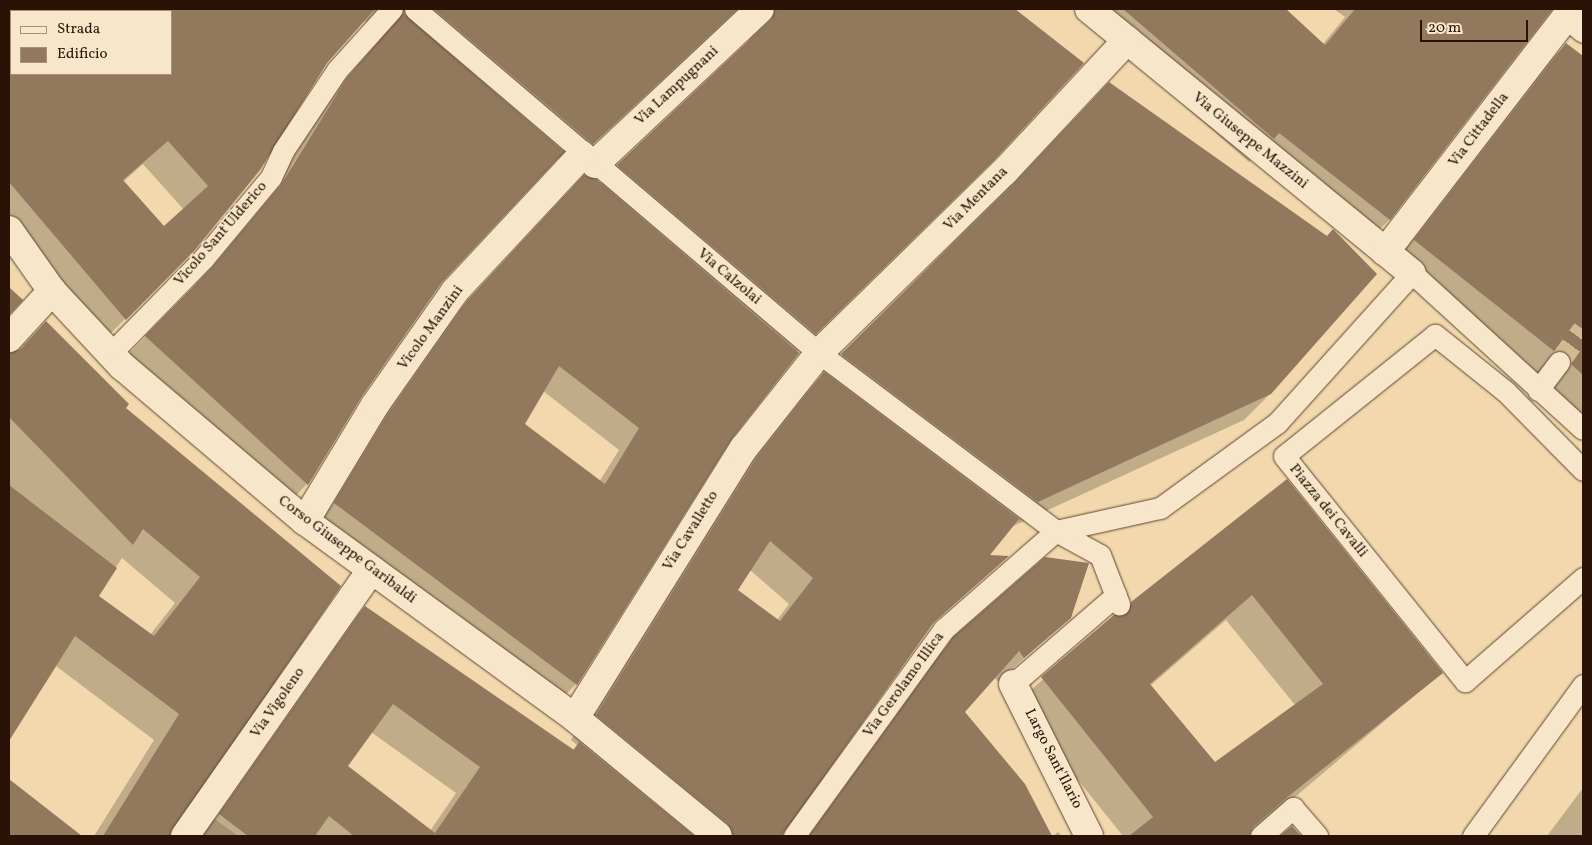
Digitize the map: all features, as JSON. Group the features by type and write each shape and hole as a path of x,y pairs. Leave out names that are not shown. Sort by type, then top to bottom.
{"street":[{"name":"Vicolo Sant'Ulderico","path":"110,354 203,259 271,177 336,70 392,9"},
{"name":"Via Calzolai","path":"415,9 589,160 819,353 1056,531"},
{"name":"Via Lampugnani","path":"589,160 760,9"},
{"name":"Via Giuseppe Mazzini","path":"1089,9 1412,273"},
{"name":"Via Cittadella","path":"1385,252 1574,19"},
{"name":"Via Mentana","path":"819,353 1005,171 1127,40"},
{"name":"Vicolo Manzini","path":"305,521 375,405 455,291 589,160"},
{"name":"Corso Giuseppe Garibaldi","path":"9,230 52,291 110,354 305,521 575,718 718,836"},
{"path":"1056,531 1160,508 1270,429 1412,273 1583,430"},
{"path":"9,338 52,291"},
{"name":"Piazza dei Cavalli","path":"1583,470 1505,391 1435,335 1284,456 1465,680 1583,578"},
{"name":"Via Cavalletto","path":"575,718 744,448 819,353"},
{"path":"1538,390 1558,362"},
{"path":"1013,684 1118,600 1100,555 1056,531"},
{"name":"Via Gerolamo Illica","path":"794,836 944,630 1056,531"},
{"name":"Via Vigoleno","path":"184,836 371,570"},
{"name":"Largo Sant'Ilario","path":"1013,684 1089,836"},
{"path":"1474,836 1583,686"},
{"path":"1261,836 1293,808 1317,836"}],"shaded area":[{"path":"212,817 238,836 198,836"}],"building":[{"path":"171,9 375,9 327,63 260,170 194,251 126,320 9,182 9,74 172,75","holes":["168,141 208,186 164,226 123,180"]},
{"path":"434,9 737,9 593,144"},
{"path":"775,9 1015,9 1084,63 994,160 816,334 617,165 771,20"},
{"path":"1123,9 1286,9 1325,45 1355,9 1552,9 1390,220 1279,133 1274,139"},
{"path":"403,13 564,152 442,282 362,396 308,485 145,336 212,268 281,185 347,78"},
{"path":"1566,43 1583,56 1583,375 1571,364 1567,352 1554,351 1414,240"},
{"path":"1109,82 1327,236 1333,229 1377,274 1271,394 1038,502 841,354 1016,182"},
{"path":"584,175 596,179 799,353 731,440 577,685 334,503 388,414 467,301","holes":["559,366 639,428 605,484 525,424"]},
{"path":"9,287 23,300 9,315"},
{"path":"46,321 129,404 126,408 341,586 170,836 103,836 179,714 75,636 9,741 9,485 117,568 99,596 154,636 200,577 143,529 133,545 9,417 9,353 21,349"},
{"path":"824,372 1019,519 990,555 1009,556 934,622 782,836 733,836 728,824 596,715 757,457","holes":["770,541 813,578 780,621 738,590"]},
{"path":"1287,479 1443,673 1285,799 1253,827 1249,836 1129,836 1153,817 1041,677 1114,615 1128,612 1131,602","holes":["1252,595 1323,684 1215,762 1150,684"]},
{"path":"1045,557 1089,563 1071,618 1024,658 1019,651 965,712 1025,784 1052,836 809,836 953,637"},
{"path":"365,606 574,750 579,742 694,836 354,836 329,816 315,836 248,836 219,814","holes":["393,704 480,767 435,833 348,766"]},
{"path":"9,779 82,836 9,836"},
{"path":"1292,826 1301,836 1280,836"}],"tunnel":[{"path":"1559,362 1583,329"}]}
